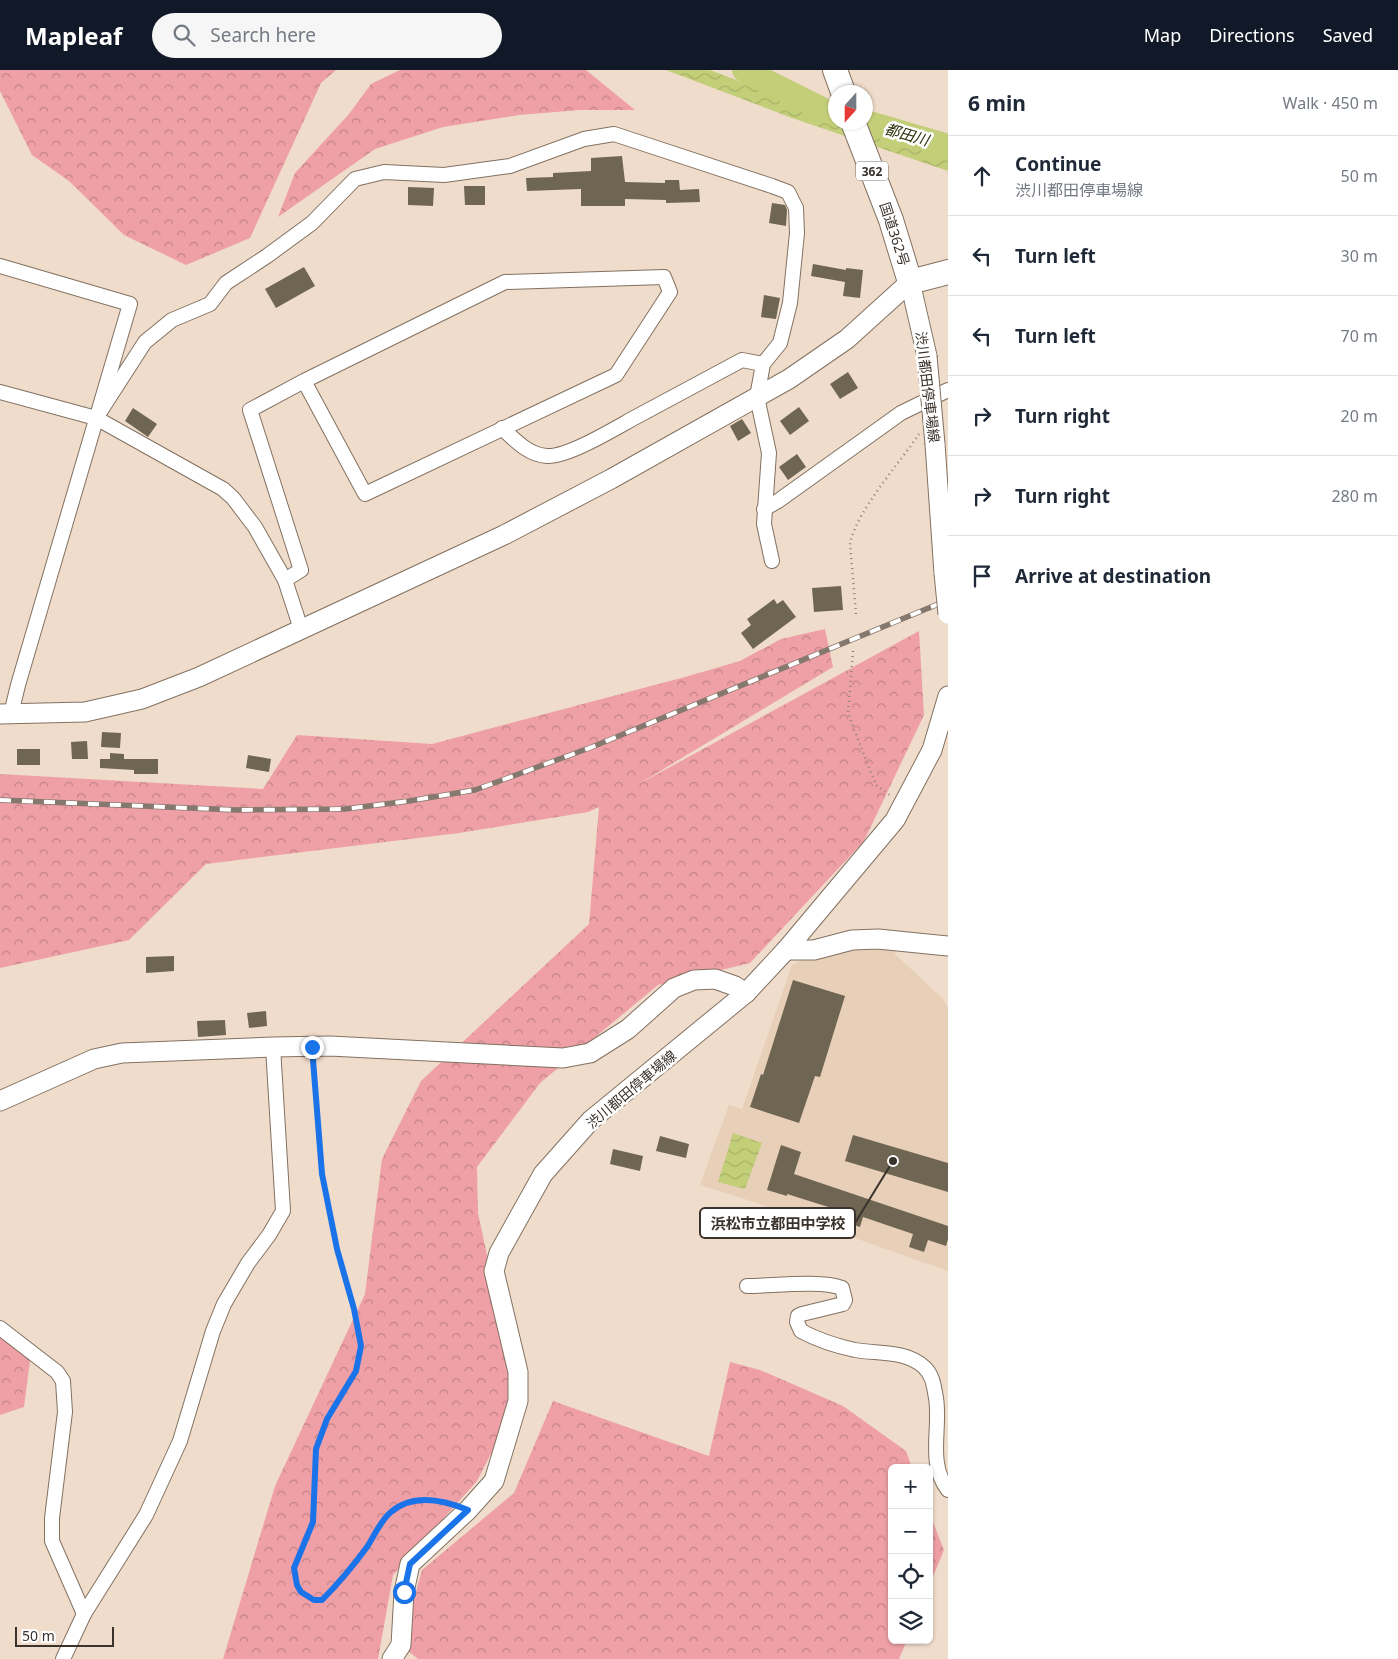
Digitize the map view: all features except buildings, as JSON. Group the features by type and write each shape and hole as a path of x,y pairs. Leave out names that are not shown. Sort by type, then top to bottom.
{"highway":[{"path":"835,70 840,85"},
{"name":"国道362号","path":"857,130 891,220 910,282 948,272"}],"street":[{"path":"96,418 145,342 172,320 210,304 226,283 312,224 355,179 384,172 444,175 510,166 584,139 614,134 788,192 796,208 797,225 790,303 780,343 763,364 757,397 768,453 764,524 772,561"},
{"path":"0,266 130,304 18,685 6,714 85,712 142,699 199,677 504,535 611,479 789,379 847,339 910,282"},
{"path":"285,580 301,570 250,410 304,381 505,282 664,278 670,292 616,375 365,494 304,381"},
{"name":"渋川都田停車場線","path":"910,282 927,356 928,438 948,614"},
{"path":"502,428 528,451 547,456 569,451 742,360 763,364"},
{"path":"764,509 901,413 948,390"},
{"path":"0,392 96,418 223,489 256,526 285,580 301,629"},
{"name":"渋川都田停車場線","path":"392,1659 401,1645 404,1592 410,1564 468,1510 494,1481 518,1401 518,1372 494,1271 499,1252 544,1174 591,1120 746,993 786,950 895,820 932,750 948,696"},
{"path":"786,950 814,950 852,940 878,939 948,946"},
{"path":"0,1102 94,1059 122,1053 312,1047 563,1058 590,1053 628,1029 674,988 694,980 714,978 735,986 746,993"},
{"path":"63,1659 84,1614 146,1515 180,1441 213,1331 224,1304 248,1263 269,1235 283,1211 273,1047"},
{"path":"748,1286 836,1285 842,1288 845,1300 843,1304 798,1316 797,1322 801,1331 833,1345 902,1356 916,1361 925,1367 932,1378 937,1401 936,1448 938,1468 942,1483 948,1490"},
{"path":"0,1328 57,1372 63,1381 65,1412 52,1518 52,1541 84,1614"}],"path":[{"path":"856,614 850,543 853,531 873,498 928,438"},
{"path":"853,651 848,714 876,784 892,796 895,820"},
{"path":"312,1047 322,1174 337,1249 354,1309 361,1346 356,1371 327,1419 316,1449 313,1522 294,1568 297,1585 307,1597 314,1600 322,1600 340,1582 391,1512 405,1503 424,1500 448,1502 468,1510"}],"shaded area":[{"path":"896,941 895,954 943,999 948,1008 948,1271 751,1201 700,1185 729,1105 742,1109 792,965 814,954"}],"green space":[{"path":"0,70 336,70 321,83 250,238 186,265 124,235 69,181 32,155 0,91"},
{"path":"400,70 586,70 635,110 580,110 519,115 443,127 375,149 278,217 295,173 349,114 371,84"},
{"path":"825,629 833,667 637,785 919,631 924,715 864,841 750,963 658,985 540,1083 477,1167 478,1213 518,1401 477,1481 393,1575 378,1659 223,1659 275,1486 365,1294 382,1159 421,1081 589,924 599,807 588,812 459,833 206,864 129,940 0,968 0,774 263,789 297,735 432,744 740,661 781,639"},
{"path":"0,1324 32,1345 24,1407 0,1415"},
{"path":"730,1362 760,1370 843,1406 906,1451 911,1464 888,1464 888,1644 905,1644 899,1659 418,1659 401,1645 422,1570 514,1493 553,1401 709,1456"},
{"path":"933,1522 944,1550 933,1576"}],"water":[{"path":"666,70 710,70 828,115 828,130 866,130 893,140 948,152 948,171 792,118"},
{"path":"733,1133 762,1143 745,1189 718,1182"}],"waterway":[{"name":"都田川","path":"744,70 828,111"},
{"name":"都田川","path":"873,124 948,146"}],"railway":[{"path":"0,800 237,810 345,809 475,790 592,747 948,600"}],"place":[{"name":"浜松市立都田中学校","path":"893,1161"}],"route":[{"path":"312,1047 322,1174 337,1249 354,1309 361,1346 356,1371 327,1419 316,1449 313,1522 294,1568 297,1585 301,1592 314,1600 322,1600 340,1582 391,1512 405,1503 424,1500 448,1502 468,1510 410,1564 404,1592"}]}
